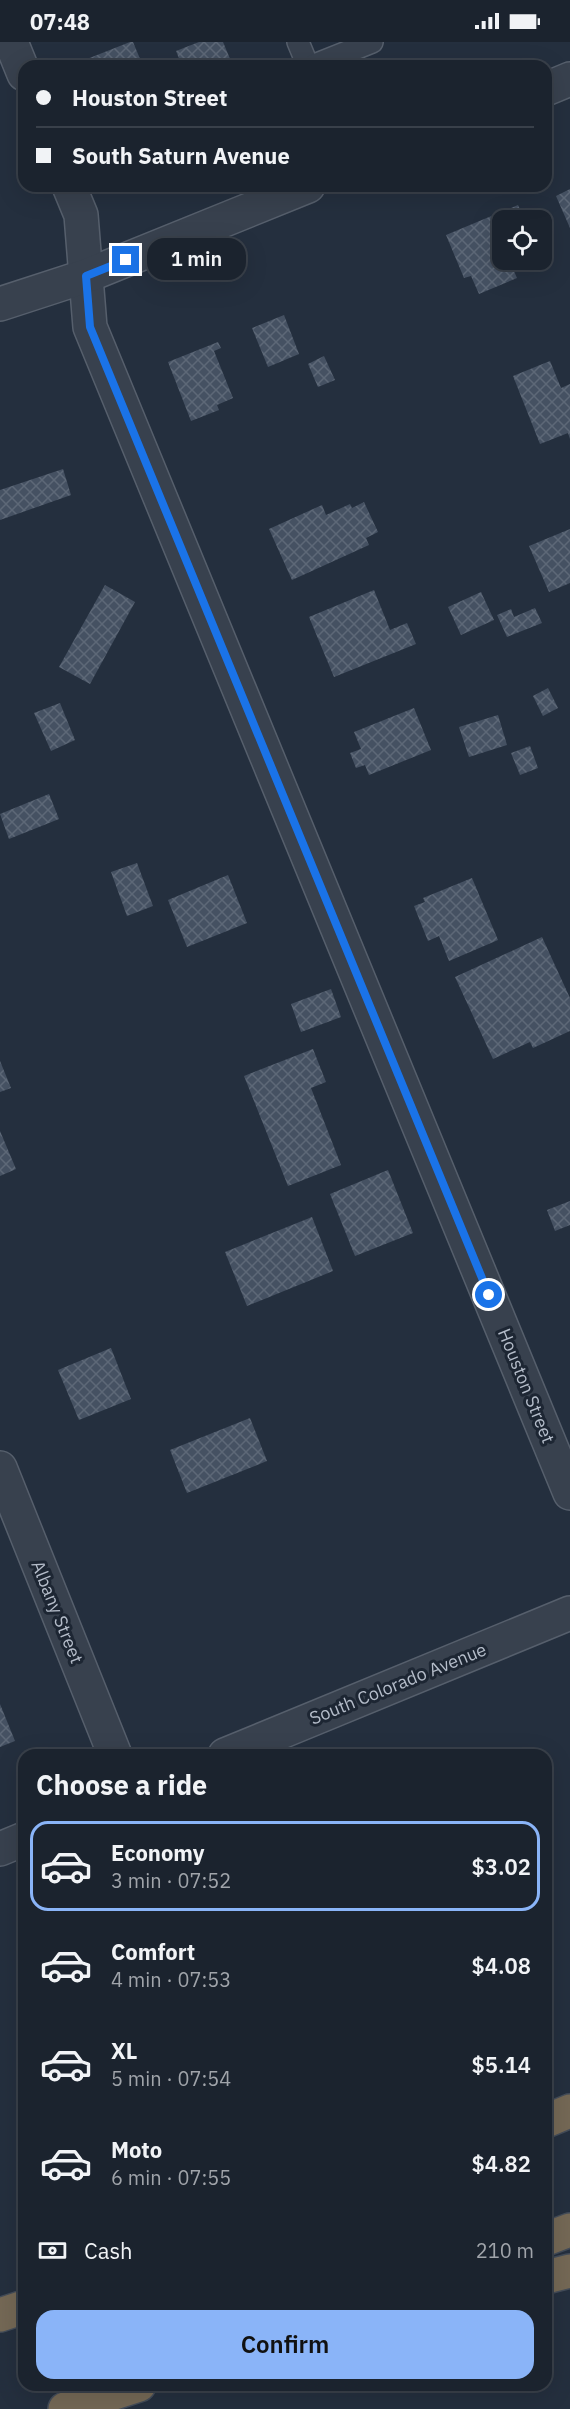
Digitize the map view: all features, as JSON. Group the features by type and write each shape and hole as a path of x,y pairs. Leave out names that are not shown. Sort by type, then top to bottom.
{"highway":[{"path":"552,2118 570,2111"},
{"path":"552,2134 570,2128"},
{"path":"552,2237 570,2230"},
{"path":"552,2276 570,2271"},
{"path":"0,2315 18,2309"},
{"path":"65,2409 120,2391"}],"street":[{"path":"11,42 18,60"},
{"path":"552,86 570,79"},
{"name":"Houston Street","path":"71,192 81,215 90,327 570,1493"},
{"path":"0,304 86,276 293,192"},
{"name":"Albany Street","path":"0,1468 113,1749"},
{"name":"South Colorado Avenue","path":"240,1749 570,1613"},
{"path":"0,1849 18,1842"}],"lane":[{"path":"298,42 307,60"},
{"path":"326,60 372,42"}],"building":[{"path":"133,42 140,60 87,60"},
{"path":"199,42 223,42 230,60 180,60 176,51"},
{"path":"570,189 570,228 556,196"},
{"path":"518,205 520,210 506,210"},
{"path":"492,216 492,270 513,270 517,278 479,294 471,276 464,278 446,235"},
{"path":"284,315 299,354 268,367 252,328"},
{"path":"218,342 221,348 214,351 233,398 217,405 219,410 191,421 168,362"},
{"path":"324,356 335,380 318,387 308,364"},
{"path":"550,361 561,388 570,384 570,439 568,433 540,444 513,376"},
{"path":"63,469 71,495 0,520 0,490"},
{"path":"364,502 378,532 366,538 369,545 292,580 269,529 322,505 326,515 350,504 352,508"},
{"path":"570,529 570,583 549,592 529,546"},
{"path":"105,585 135,602 90,684 59,667"},
{"path":"374,590 390,630 407,623 416,644 334,677 309,617"},
{"path":"481,592 494,620 461,635 448,607"},
{"path":"535,608 542,623 507,637 497,615 511,609 514,617"},
{"path":"548,688 558,708 543,716 533,696"},
{"path":"60,703 75,740 51,751 34,713"},
{"path":"414,708 431,750 369,775 365,765 356,768 350,753 361,749 354,732"},
{"path":"498,715 507,745 469,757 459,727"},
{"path":"530,746 538,768 520,775 511,753"},
{"path":"49,794 59,819 9,839 0,814"},
{"path":"137,863 153,906 127,916 111,872"},
{"path":"228,875 247,923 187,947 168,900"},
{"path":"472,878 498,940 449,961 439,936 428,941 414,906 425,902 423,898"},
{"path":"542,937 570,998 570,1031 533,1048 530,1042 493,1059 455,977"},
{"path":"331,989 341,1017 301,1032 291,1004"},
{"path":"313,1049 326,1082 311,1088 341,1165 288,1186 244,1076"},
{"path":"0,1061 11,1088 0,1092"},
{"path":"0,1131 16,1169 0,1176"},
{"path":"388,1170 413,1233 355,1256 330,1194"},
{"path":"570,1201 570,1225 555,1231 547,1210"},
{"path":"312,1217 333,1271 247,1306 225,1252"},
{"path":"111,1348 131,1399 79,1420 58,1370"},
{"path":"250,1418 267,1461 187,1493 170,1450"},
{"path":"0,1704 15,1741 0,1747"}],"route":[{"path":"126,260 86,276 90,327 489,1295"}]}
